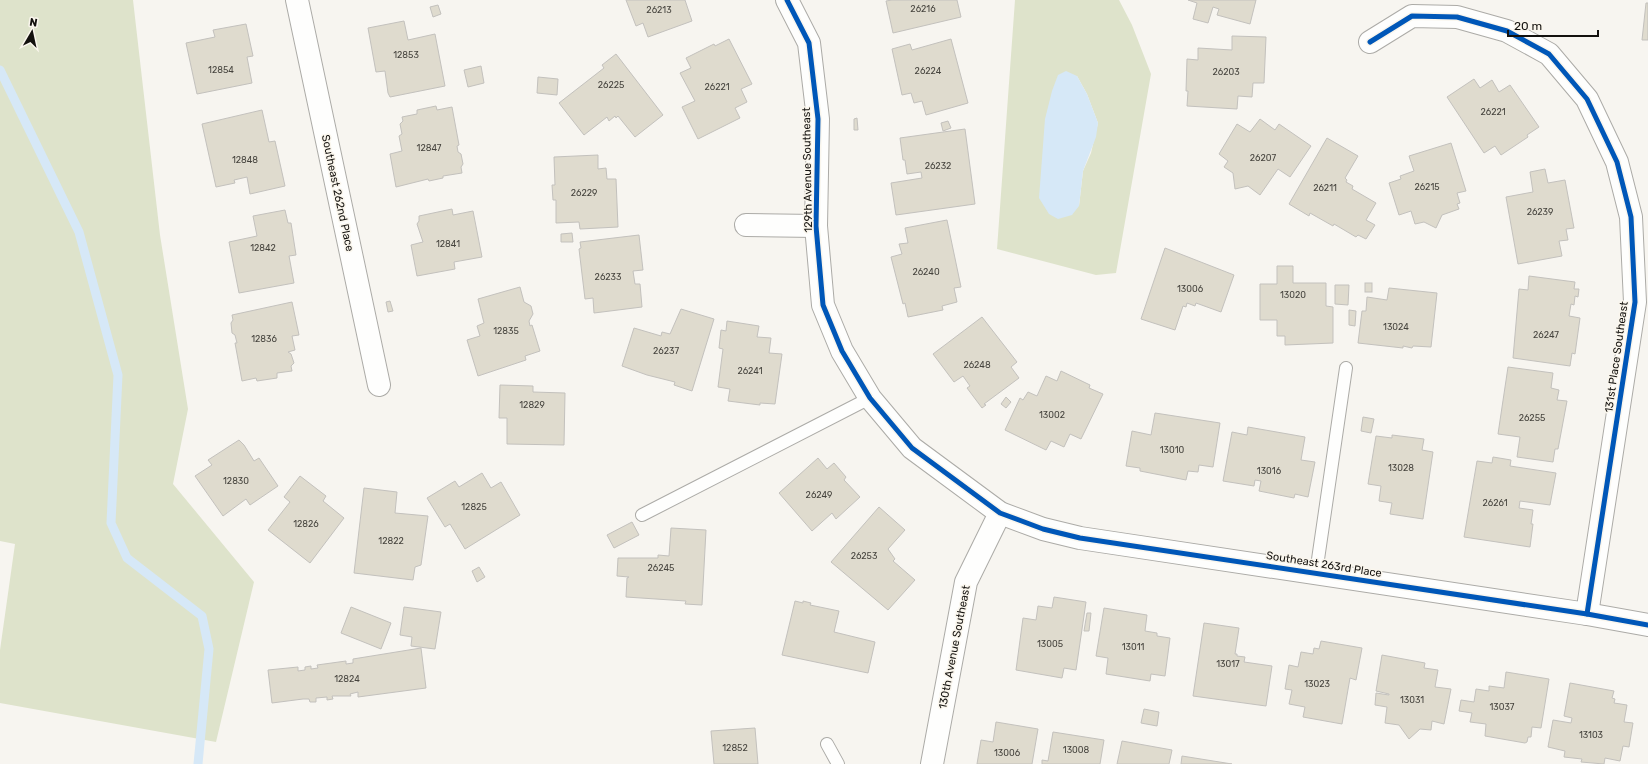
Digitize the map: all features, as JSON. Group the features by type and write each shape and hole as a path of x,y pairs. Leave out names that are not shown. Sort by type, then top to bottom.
{"street":[{"name":"Southeast 262nd Place","path":"297,0 379,385"},
{"name":"129th Avenue Southeast","path":"787,0 809,43 818,119 816,226 823,305 842,352 870,398 912,448 1000,513"},
{"name":"131st Place Southeast","path":"1370,42 1412,16 1457,17 1507,31 1549,54 1588,99 1617,162 1632,217 1635,302 1587,614"},
{"name":"129th Avenue Southeast","path":"746,225 816,226"},
{"name":"Southeast 263rd Place","path":"1000,513 1043,529 1080,538 1587,614 1648,625"},
{"name":"130th Avenue Southeast","path":"932,764 966,582 1000,513"}],"lane":[{"path":"1316,573 1346,368"},
{"path":"642,515 870,398"},
{"path":"827,744 838,764"}],"green space":[{"path":"0,0 133,0 160,235 188,409 173,484 254,582 216,742 0,703 0,650 15,544 0,541"},
{"path":"1015,0 1119,0 1132,25 1151,74 1116,273 1096,275 997,249","holes":["1077,76 1087,94 1098,123 1091,153 1083,171 1079,206"]}],"water":[{"path":"1066,71 1077,76 1087,94 1098,123 1096,137 1083,171 1079,206 1072,215 1058,219 1049,214 1039,198 1045,119 1052,91 1058,75"}],"building":[{"path":"626,0 685,0 692,21 648,37 643,23 636,26"},
{"path":"957,0 961,17 893,33 886,1"},
{"path":"1188,0 1256,0 1250,24 1217,15 1219,9 1213,7 1208,23 1193,19 1197,3"},
{"path":"1646,3 1648,3 1648,40 1642,40"},
{"path":"438,5 441,14 433,17 430,7"},
{"path":"404,21 408,40 435,34 445,86 390,97 388,93 385,71 376,72 368,28"},
{"path":"246,24 253,56 247,57 252,83 197,94 186,43 215,37 213,30"},
{"path":"1232,36 1266,37 1264,83 1253,83 1252,97 1238,96 1237,109 1187,106 1187,59 1198,60 1198,48 1232,50"},
{"path":"729,39 752,84 741,89 747,102 735,108 740,118 698,139 682,107 695,101 680,73 691,68 686,58 714,44 715,46"},
{"path":"951,39 968,103 926,115 922,101 914,103 911,93 902,95 892,49 910,44 912,50"},
{"path":"616,54 663,115 635,137 618,116 616,118 615,116 609,121 607,117 584,135 559,103 604,68 602,65"},
{"path":"481,66 484,83 468,87 464,70"},
{"path":"538,77 558,79 557,95 537,93"},
{"path":"1474,79 1480,88 1492,80 1499,92 1510,85 1539,127 1527,135 1528,137 1501,155 1495,146 1484,153 1447,97"},
{"path":"436,106 437,110 452,107 459,145 457,146 458,152 461,154 463,164 461,167 462,173 396,187 390,154 402,151 399,136 402,134 400,124 403,121 402,117 417,114 417,110"},
{"path":"262,110 269,142 275,141 285,186 250,194 247,177 234,180 235,183 216,187 202,124"},
{"path":"857,118 858,130 854,130 854,119"},
{"path":"1260,119 1275,130 1279,124 1311,146 1290,177 1278,169 1260,195 1248,186 1235,189 1233,173 1224,167 1228,161 1219,154 1237,124 1250,132"},
{"path":"948,121 951,128 943,131 941,123"},
{"path":"965,129 975,204 896,215 891,183 922,178 921,172 907,174 905,160 903,160 900,138"},
{"path":"1327,138 1358,156 1345,178 1347,180 1346,182 1353,186 1352,189 1376,203 1366,220 1375,225 1366,239 1358,235 1356,237 1334,224 1333,226 1310,213 1309,216 1289,204"},
{"path":"1451,143 1466,191 1457,193 1460,203 1457,204 1459,209 1442,215 1436,228 1424,222 1415,224 1411,211 1399,215 1389,183 1401,179 1400,176 1414,171 1409,156"},
{"path":"598,155 598,169 606,168 607,179 616,179 618,227 580,229 579,222 556,223 556,200 553,200 552,185 555,185 554,157"},
{"path":"1545,169 1548,183 1565,180 1574,228 1566,229 1568,240 1559,241 1562,256 1518,264 1506,197 1533,192 1530,172"},
{"path":"452,209 453,215 473,211 482,257 454,262 455,269 417,276 411,245 423,242 417,224 419,221 419,216"},
{"path":"285,210 288,223 291,223 296,255 289,256 294,283 239,293 229,242 257,236 253,216"},
{"path":"947,220 961,287 954,288 957,302 942,306 943,310 908,317 905,303 903,304 891,257 902,254 899,244 908,243 905,228"},
{"path":"572,233 573,242 561,242 561,234"},
{"path":"639,235 643,270 633,271 635,284 640,284 642,307 594,313 593,298 585,299 579,249 581,248 580,242"},
{"path":"1165,248 1234,275 1221,312 1196,303 1195,306 1187,303 1186,307 1183,306 1175,330 1141,319"},
{"path":"1277,266 1293,266 1293,283 1326,283 1326,306 1333,307 1333,343 1285,345 1285,336 1277,336 1277,320 1260,320 1260,284 1277,284"},
{"path":"1529,276 1575,282 1574,289 1579,289 1578,297 1575,296 1574,305 1571,304 1569,316 1580,318 1575,354 1572,353 1570,366 1513,358 1519,289 1528,290"},
{"path":"1365,283 1372,283 1372,292 1365,292"},
{"path":"1335,285 1349,285 1348,305 1335,304"},
{"path":"520,287 524,302 531,306 533,314 529,321 530,326 532,325 540,351 525,356 526,360 478,376 467,340 480,336 477,326 484,323 478,299"},
{"path":"1389,288 1437,293 1431,347 1413,346 1412,348 1403,346 1403,348 1358,343 1362,311 1366,311 1367,297 1387,300"},
{"path":"390,301 393,311 388,312 386,302"},
{"path":"292,302 299,335 292,336 295,350 288,352 291,354 294,363 291,366 292,371 277,373 277,378 257,381 256,378 242,381 235,343 237,343 235,335 232,333 232,315"},
{"path":"681,309 714,319 692,391 674,385 675,382 647,375 622,366 634,328 661,336 662,332 670,334"},
{"path":"1349,310 1356,311 1355,326 1349,325"},
{"path":"982,317 1017,362 1011,367 1019,378 984,404 986,405 982,408 967,388 970,386 963,376 954,382 933,354"},
{"path":"727,321 759,326 757,337 771,338 769,353 782,354 775,404 760,403 760,405 728,401 730,389 718,387 723,349 719,348 721,330 726,331"},
{"path":"1508,367 1553,373 1551,388 1559,390 1557,400 1567,401 1558,449 1555,449 1553,462 1517,457 1520,437 1498,434"},
{"path":"1061,371 1090,385 1089,388 1103,394 1081,439 1070,434 1064,447 1051,441 1046,450 1005,430 1020,398 1023,400 1028,392 1037,396 1046,376 1057,381"},
{"path":"500,385 533,386 533,392 565,393 564,445 507,444 507,418 499,418"},
{"path":"1006,397 1011,402 1006,408 1001,404"},
{"path":"1155,413 1220,423 1213,467 1199,465 1198,472 1188,471 1186,480 1140,471 1140,468 1126,466 1132,431 1151,435"},
{"path":"1363,417 1374,419 1371,433 1361,431"},
{"path":"1248,427 1305,437 1301,460 1315,462 1308,497 1295,494 1294,498 1259,491 1261,481 1255,480 1254,486 1223,481 1232,432 1247,435"},
{"path":"1392,435 1424,439 1422,450 1433,452 1423,519 1390,514 1392,503 1379,501 1381,486 1368,484 1376,436 1392,438"},
{"path":"239,440 254,461 259,458 278,486 250,505 246,499 223,516 195,476 212,465 208,460"},
{"path":"1493,457 1511,460 1510,466 1556,473 1550,505 1520,501 1519,508 1533,510 1530,547 1464,537 1477,461 1492,463"},
{"path":"818,458 827,469 834,463 846,477 844,480 860,497 836,519 832,513 812,531 779,493"},
{"path":"482,473 491,488 501,482 520,515 465,549 450,524 445,527 427,498 455,481 459,487"},
{"path":"300,476 326,496 323,501 344,518 310,563 268,530 290,502 284,497"},
{"path":"364,488 397,492 395,513 428,516 421,565 415,567 413,580 354,573"},
{"path":"879,507 905,530 888,549 895,559 893,561 915,580 888,610 831,562"},
{"path":"632,522 639,535 614,548 607,535"},
{"path":"671,528 706,530 702,605 685,604 686,601 626,597 627,578 629,577 617,576 618,558 658,558 658,555 669,556"},
{"path":"479,567 485,577 477,582 472,571"},
{"path":"1054,597 1086,602 1076,670 1064,668 1062,678 1016,670 1023,618 1036,620 1038,606 1052,608"},
{"path":"795,601 803,603 803,601 811,603 810,605 839,611 834,632 875,642 868,673 782,655"},
{"path":"351,607 391,623 381,649 341,633"},
{"path":"404,607 441,612 435,649 411,646 412,637 400,635"},
{"path":"1104,608 1147,615 1145,631 1157,633 1157,636 1170,638 1165,676 1151,674 1150,681 1106,674 1108,658 1096,656"},
{"path":"1087,613 1091,613 1089,631 1084,631"},
{"path":"1204,623 1239,628 1235,654 1237,654 1237,656 1245,657 1244,662 1272,666 1266,706 1193,696"},
{"path":"1321,641 1362,648 1356,680 1350,678 1342,724 1303,717 1305,707 1289,704 1292,690 1285,689 1289,665 1298,667 1301,652 1313,654 1314,648 1319,649"},
{"path":"421,648 426,688 358,697 358,692 350,694 351,696 332,696 333,699 327,700 327,697 316,698 316,702 310,702 309,699 303,699 272,703 268,670 298,667 298,671 305,670 305,667 311,666 311,669 318,668 317,665 346,661 346,664 353,663 353,659"},
{"path":"1382,655 1425,663 1424,668 1438,670 1435,687 1451,689 1444,724 1432,721 1431,730 1420,729 1409,739 1399,725 1385,723 1387,707 1375,705 1376,693 1389,695 1376,691"},
{"path":"1506,672 1549,679 1541,728 1532,727 1531,737 1528,737 1527,742 1525,743 1485,736 1486,724 1470,722 1472,713 1459,711 1461,700 1474,702 1476,689 1489,691 1489,686 1504,688"},
{"path":"1570,683 1614,691 1612,698 1615,699 1614,703 1627,705 1624,722 1633,723 1629,747 1623,746 1620,761 1605,758 1604,764 1581,762 1582,759 1564,757 1565,751 1548,747 1553,720 1571,723 1572,718 1564,716"},
{"path":"1144,709 1159,712 1157,726 1141,723"},
{"path":"996,722 1038,729 1032,764 977,764 981,740 993,742"},
{"path":"755,728 758,764 714,764 711,731"},
{"path":"1053,732 1104,740 1100,764 1042,764 1042,760 1048,761"},
{"path":"1122,741 1172,750 1169,764 1117,764"},
{"path":"1182,756 1232,764 1181,764"}],"waterway":[{"path":"0,70 79,232 118,375 111,523 127,558 202,616 209,649 198,764"}],"cycle path":[{"path":"787,0 809,43 818,119 816,226 823,305 842,351 870,398 912,448 1000,513 1043,529 1080,538 1587,614 1648,625"},
{"path":"1370,42 1412,16 1457,17 1507,31 1549,54 1587,99 1617,162 1631,217 1635,302 1587,614"}]}
